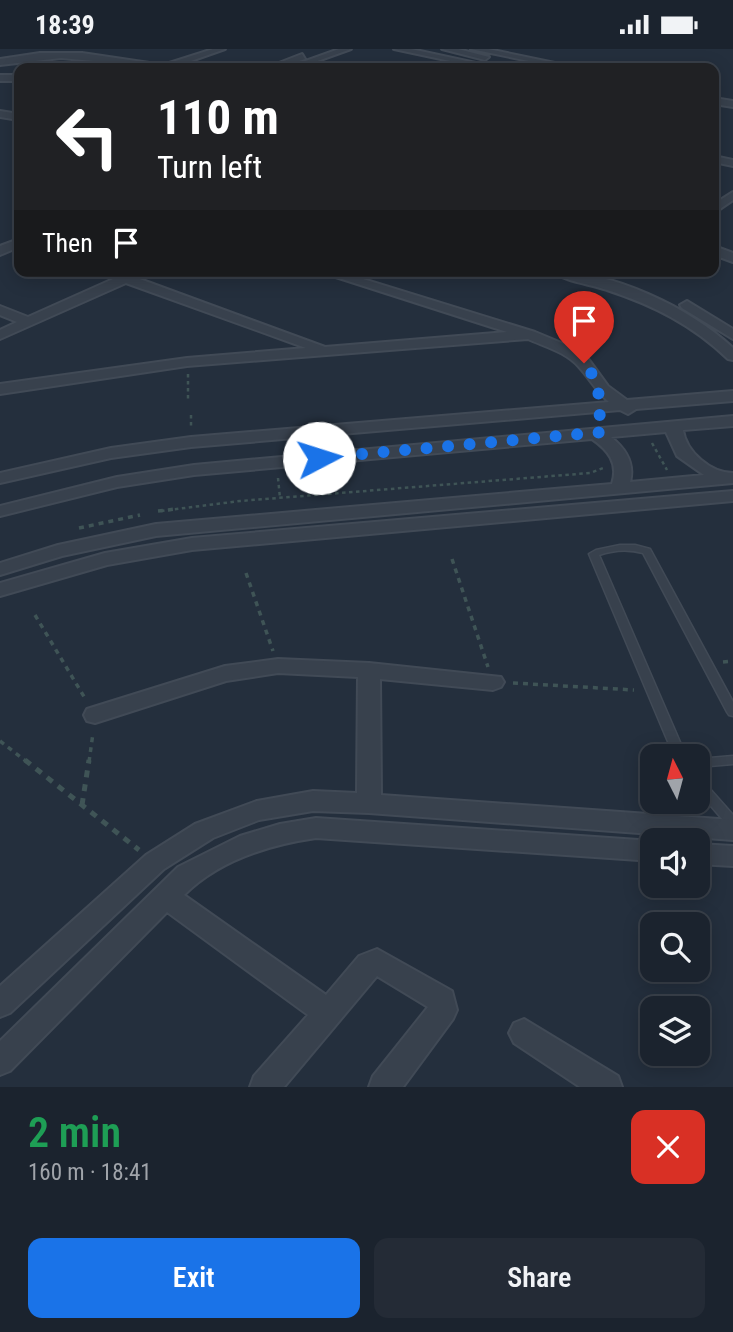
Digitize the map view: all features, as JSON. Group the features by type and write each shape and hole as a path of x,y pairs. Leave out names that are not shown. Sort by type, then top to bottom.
{"street":[{"path":"179,63 222,49"},
{"path":"287,63 328,51 347,49"},
{"path":"398,49 469,63"},
{"path":"446,49 471,50 546,63"},
{"path":"471,50 524,63"},
{"path":"0,62 32,54 78,51 141,63"},
{"path":"301,63 328,51"},
{"path":"423,54 430,60 445,63"},
{"path":"0,335 130,277"},
{"path":"342,277 530,335 571,352 623,406 669,427 684,455 731,484"},
{"path":"601,277 679,314 708,333 733,356"},
{"path":"604,277 659,292 715,321 733,335"},
{"path":"126,279 328,351"},
{"path":"0,310 28,322"},
{"path":"715,321 733,320"},
{"path":"0,389 187,362 530,335"},
{"path":"599,384 599,432 615,449 625,468 626,475 619,488"},
{"path":"0,478 71,461 151,447 355,427 733,396"},
{"path":"0,511 117,481 194,470 733,421"},
{"path":"355,427 362,454"},
{"path":"0,569 58,551 132,535 283,518 675,483 731,484"},
{"path":"0,590 105,559 192,544 731,484"},
{"path":"95,715 225,674 278,666 369,670 493,682"},
{"path":"369,670 369,803"},
{"path":"0,1004 155,862 204,831 257,811 313,801 369,803 733,830"},
{"path":"475,840 477,813"},
{"path":"0,1061 187,875 221,853 251,841 283,832 328,828 640,850"},
{"path":"710,855 733,856"},
{"path":"166,897 328,1013"},
{"path":"265,1087 369,965 377,961 442,1000 443,1010 384,1087"},
{"path":"524,1033 607,1087"}],"lane":[{"path":"675,744 593,557 597,552 640,548 649,553 733,712"},
{"path":"710,762 733,760"},
{"path":"710,797 733,823"}],"path":[{"path":"187,362 188,400"},
{"path":"643,429 675,483"},
{"path":"73,529 161,511 280,498 590,473 602,468 606,461"},
{"path":"276,462 283,518"},
{"path":"452,559 493,682 652,691"},
{"path":"247,573 278,666"},
{"path":"0,741 155,862"}],"route":[{"path":"319,458 603,432 598,416 599,384 584,363"}]}
